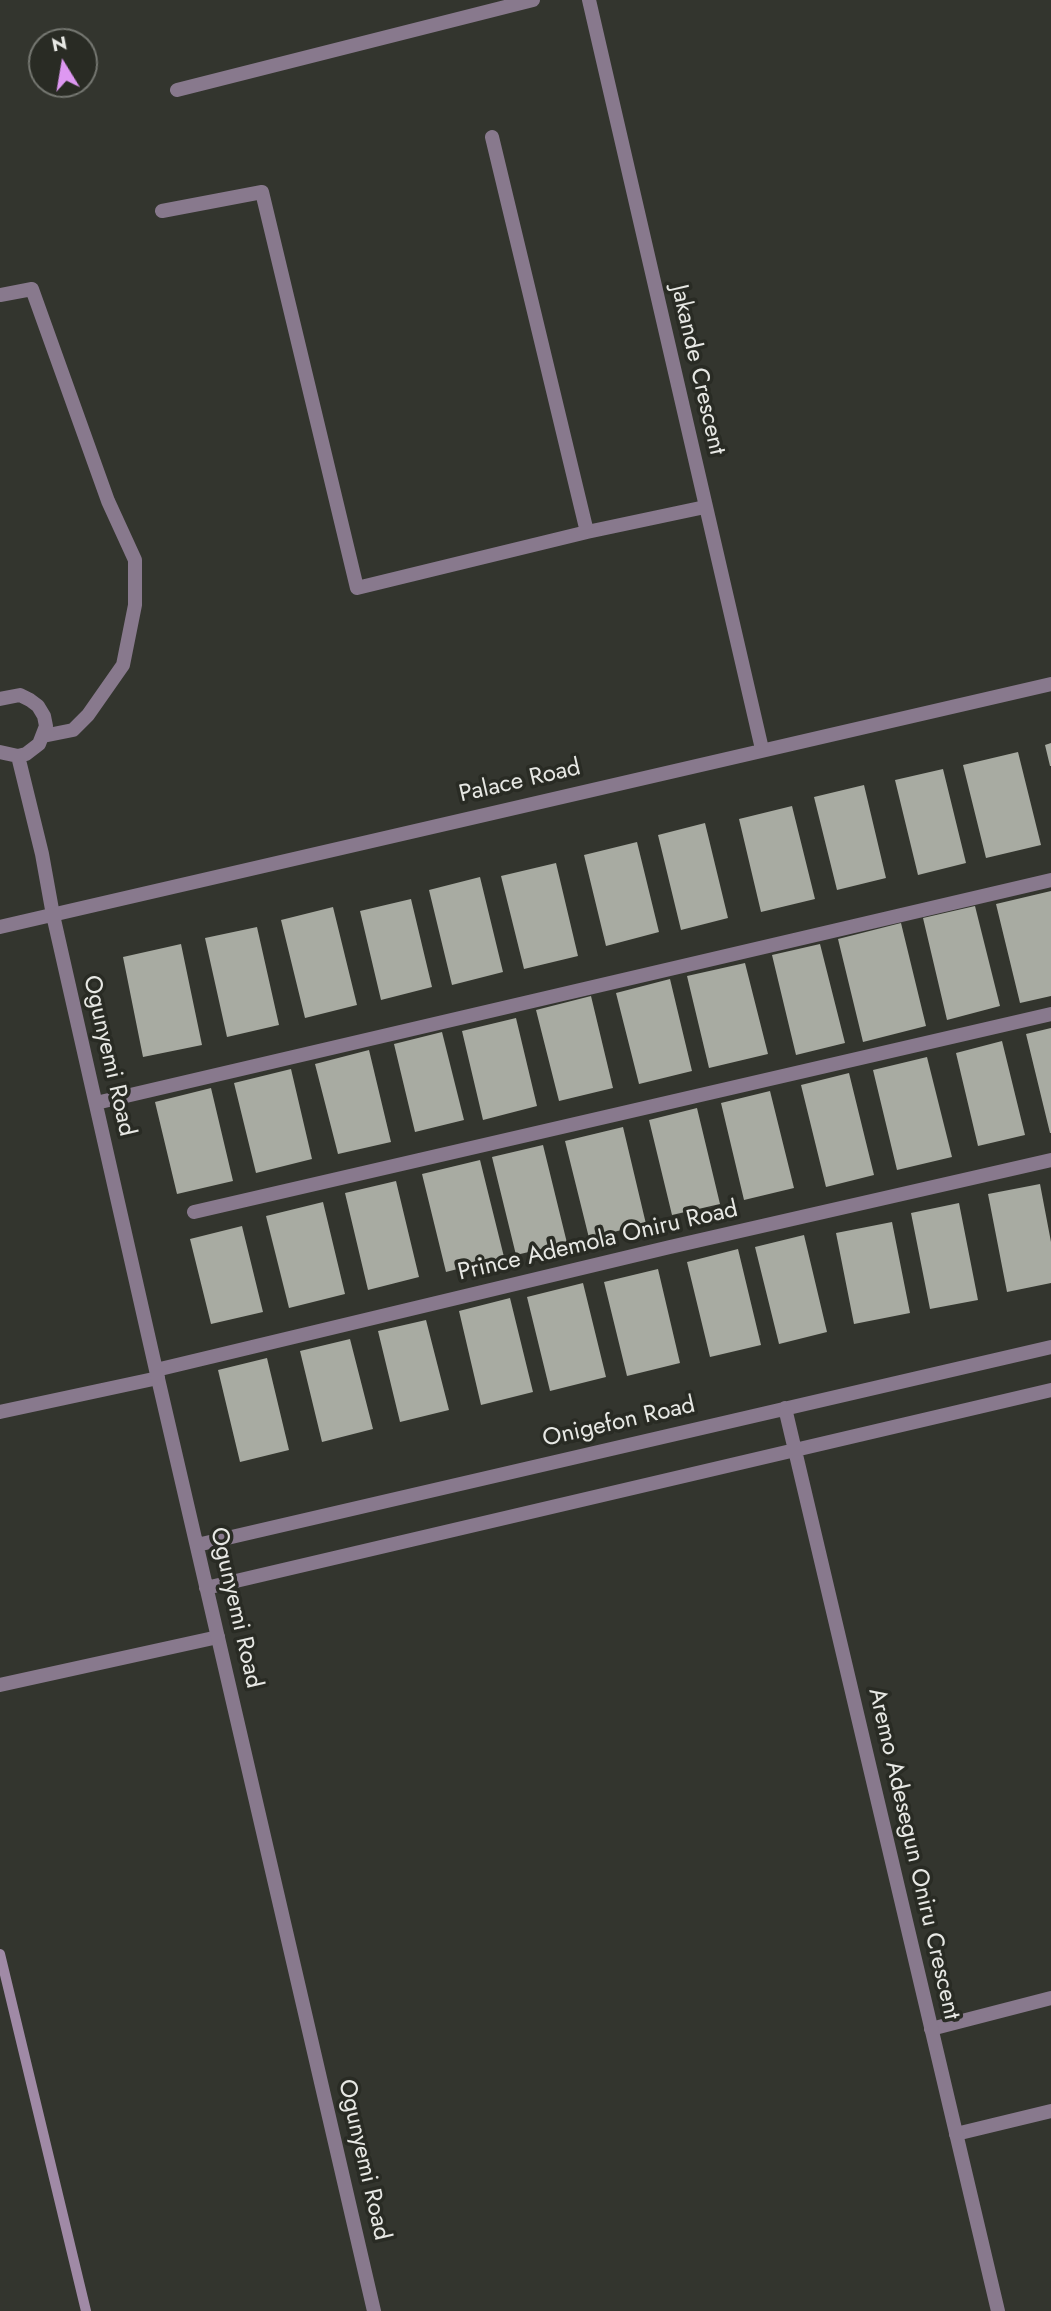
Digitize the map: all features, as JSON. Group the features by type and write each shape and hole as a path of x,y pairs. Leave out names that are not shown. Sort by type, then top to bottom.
{"street":[{"path":"177,90 533,0"},
{"name":"Jakande Crescent","path":"589,0 762,749"},
{"path":"492,137 587,532"},
{"path":"162,211 262,192 357,588 587,532 705,507"},
{"path":"0,295 32,289 108,502 135,560 135,605 123,664 88,715 72,730 43,736"},
{"name":"Palace Road","path":"0,927 1051,684"},
{"path":"0,699 20,695 30,699 44,716 46,726 34,750 18,756 0,752"},
{"name":"Ogunyemi Road","path":"18,756 157,1374 374,2311"},
{"path":"96,1103 1051,880"},
{"path":"194,1212 1051,1014"},
{"name":"Prince Ademola Oniru Road","path":"0,1412 670,1247 1051,1160"},
{"name":"Onigefon Road","path":"197,1545 1051,1347"},
{"path":"206,1588 1051,1391"},
{"name":"Aremo Adesegun Oniru Crescent","path":"785,1408 998,2311"},
{"path":"0,1685 218,1637"},
{"path":"931,2029 1051,1998"},
{"path":"956,2134 1051,2111"}],"building":[{"path":"1051,743 1051,766 1050,766 1045,745"},
{"path":"1018,752 1041,845 986,858 963,765"},
{"path":"943,769 966,863 918,875 895,780"},
{"path":"864,785 886,878 837,890 814,797"},
{"path":"792,806 815,899 761,912 739,819"},
{"path":"705,823 728,918 681,930 658,835"},
{"path":"637,842 659,932 606,946 584,855"},
{"path":"556,863 578,956 524,969 501,876"},
{"path":"480,877 503,972 452,985 429,890"},
{"path":"1051,891 1051,996 1020,1003 996,904"},
{"path":"411,899 432,987 381,1000 360,911"},
{"path":"975,906 1000,1006 947,1020 923,918"},
{"path":"333,907 357,1005 305,1018 281,920"},
{"path":"901,923 926,1026 863,1042 838,939"},
{"path":"257,927 279,1025 227,1037 205,938"},
{"path":"181,944 202,1045 143,1057 123,957"},
{"path":"820,944 845,1043 796,1055 772,955"},
{"path":"745,963 768,1054 709,1068 687,976"},
{"path":"670,979 692,1071 639,1084 616,993"},
{"path":"591,996 613,1088 559,1101 536,1010"},
{"path":"516,1018 537,1106 483,1120 462,1031"},
{"path":"1051,1028 1051,1133 1050,1133 1026,1034"},
{"path":"442,1032 464,1120 415,1132 394,1044"},
{"path":"1002,1041 1025,1135 978,1146 956,1053"},
{"path":"369,1050 391,1142 338,1154 315,1064"},
{"path":"927,1057 952,1157 897,1170 873,1070"},
{"path":"291,1069 312,1159 256,1173 234,1083"},
{"path":"849,1073 874,1175 826,1187 801,1085"},
{"path":"211,1088 233,1181 177,1194 155,1102"},
{"path":"770,1091 794,1188 744,1200 721,1103"},
{"path":"697,1108 720,1204 672,1215 649,1120"},
{"path":"623,1127 646,1224 589,1238 565,1141"},
{"path":"543,1145 567,1243 516,1255 492,1157"},
{"path":"480,1160 504,1257 446,1272 422,1174"},
{"path":"396,1181 419,1277 368,1290 345,1193"},
{"path":"1040,1184 1051,1242 1051,1283 1007,1292 988,1194"},
{"path":"323,1202 345,1294 289,1308 266,1216"},
{"path":"959,1203 978,1300 930,1309 911,1213"},
{"path":"892,1222 910,1313 854,1324 836,1233"},
{"path":"242,1226 263,1312 211,1324 190,1239"},
{"path":"804,1235 827,1332 779,1344 755,1247"},
{"path":"738,1249 761,1345 710,1357 687,1262"},
{"path":"658,1269 680,1363 627,1376 604,1282"},
{"path":"583,1283 606,1377 550,1391 527,1297"},
{"path":"510,1298 533,1392 481,1405 459,1311"},
{"path":"426,1320 449,1410 400,1422 378,1331"},
{"path":"350,1339 373,1429 322,1442 300,1351"},
{"path":"267,1358 289,1450 240,1462 218,1370"}],"waterway":[{"path":"0,1954 86,2311"}]}
